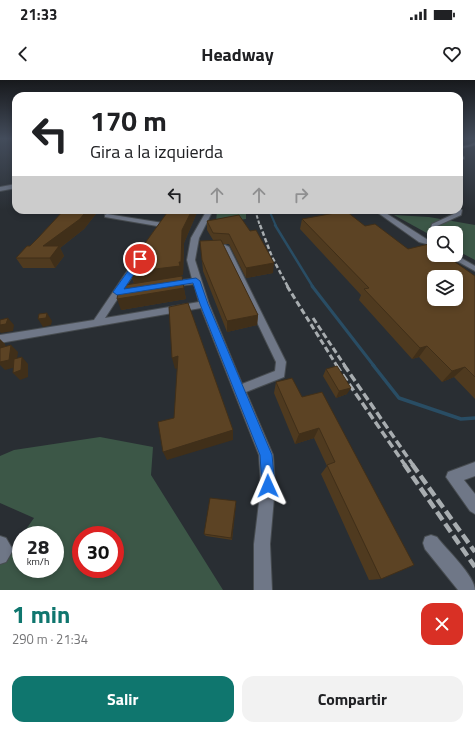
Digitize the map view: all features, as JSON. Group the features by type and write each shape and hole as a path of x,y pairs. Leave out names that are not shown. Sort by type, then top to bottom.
{"street":[{"path":"0,189 12,187"},
{"path":"208,214 195,238 191,260 204,304 266,455 268,470 262,544 263,590"},
{"path":"383,214 422,240 427,241"},
{"path":"434,226 459,214"},
{"path":"106,216 161,228 170,215"},
{"path":"194,246 225,247 281,362 280,374 239,390"},
{"path":"97,322 142,256"},
{"path":"462,262 475,269"},
{"path":"165,285 196,281"},
{"path":"117,292 133,290"},
{"path":"0,339 204,304"},
{"path":"475,469 453,477 475,506"},
{"path":"0,544 5,550 0,556"},
{"path":"431,544 464,583 468,590"}],"green space":[{"path":"217,214 246,214 246,219 216,223"},
{"path":"394,215 429,217 475,225 475,260 463,254 463,226 427,226 427,233"},
{"path":"100,437 153,447 151,475 223,590 0,590 0,565 12,549 12,578 64,578 64,526 28,526 34,518 0,503 0,456 14,450"}],"building":[{"path":"60,214 84,214 80,219 43,246 59,246 50,258 16,258 27,246 30,246"},
{"path":"166,214 190,214 182,230 181,262 179,262 180,266 130,272 147,247 143,246"},
{"path":"330,214 350,214 365,226 375,224 408,249 427,244 427,262 455,262 475,276 475,377 465,367 452,371 427,346 420,348 364,289 369,288 302,219"},
{"path":"239,215 250,231 256,230 274,263 246,268 229,234 213,233 207,221"},
{"path":"221,240 258,315 227,321 202,260 200,241"},
{"path":"182,276 184,288 117,299 119,286"},
{"path":"188,303 233,430 163,452 158,422 174,418 178,356 172,358 169,307"},
{"path":"47,313 46,318 38,319 39,314"},
{"path":"8,318 6,324 0,325 0,320"},
{"path":"11,345 9,360 0,362 0,348"},
{"path":"22,357 21,370 13,373 14,359"},
{"path":"337,366 351,388 339,391 326,369"},
{"path":"292,378 302,397 322,392 414,565 381,579 327,465 335,462 319,428 299,434 276,382"},
{"path":"210,498 236,501 231,538 204,534"}],"waterway":[{"path":"271,214 276,226"},
{"path":"275,225 313,287"},
{"path":"312,286 374,366"},
{"path":"373,365 399,398 461,419 475,418"}],"railway":[{"path":"256,214 260,226"},
{"path":"260,225 272,257 288,287"},
{"path":"287,286 337,366"},
{"path":"313,318 345,366"},
{"path":"336,365 405,465"},
{"path":"344,365 413,465"},
{"path":"404,464 475,567"},
{"path":"412,464 475,552"}],"route":[{"path":"140,259 117,292 196,281 266,455 268,486"}]}
